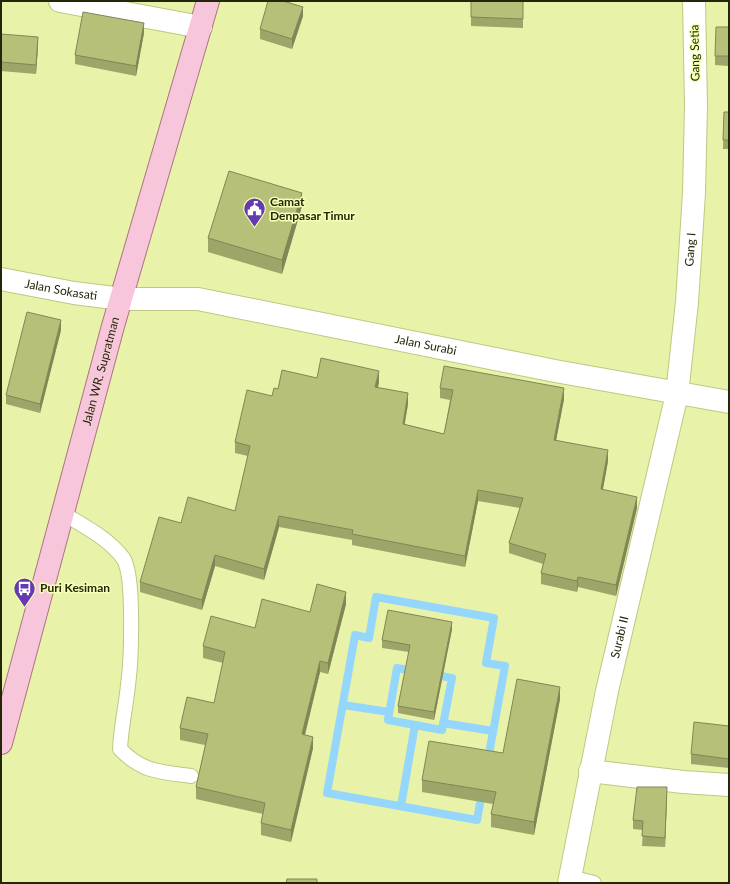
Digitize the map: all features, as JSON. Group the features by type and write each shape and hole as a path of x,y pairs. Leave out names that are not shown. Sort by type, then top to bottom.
{"main road":[{"name":"Jalan WR. Supratman","path":"1,743 122,299 208,1"}],"street":[{"path":"60,1 200,27"},
{"name":"Gang Setia","path":"694,1 696,106"},
{"name":"Gang I","path":"677,394 690,264 694,193 696,106"},
{"name":"Jalan Sokasati","path":"1,279 74,293 122,299"},
{"name":"Jalan Surabi","path":"122,299 205,300 378,336 677,394 729,402"},
{"name":"Surabi II","path":"570,880 590,771 677,394"},
{"path":"590,771 682,782 729,785"}],"lane":[{"path":"64,514 107,542 124,558 131,583 129,684 121,725 120,749 131,761 151,770 191,776"},
{"path":"570,880 594,883"}],"building":[{"path":"268,1 283,1 303,7 292,39 260,29"},
{"path":"471,1 523,1 523,19 471,17"},
{"path":"83,12 144,23 136,66 75,55"},
{"path":"716,27 729,27 729,56 715,56"},
{"path":"1,34 38,37 36,65 1,62"},
{"path":"724,112 729,112 729,140 723,140"},
{"name":"Camat Denpasar Timur","path":"229,171 302,193 282,260 208,238"},
{"path":"27,312 61,320 40,404 6,395"},
{"path":"321,358 379,371 375,387 408,393 403,424 444,434 453,390 440,388 444,366 564,388 554,440 608,450 601,489 637,497 616,585 578,577 577,581 541,573 546,554 509,543 523,498 478,490 465,556 352,534 353,530 279,516 264,569 215,555 202,600 140,582 159,517 181,523 188,497 235,511 250,446 235,442 247,390 272,396 274,388 278,389 282,370 317,378"},
{"path":"317,584 346,592 328,663 320,661 302,734 313,737 291,830 261,823 265,803 196,787 208,734 180,728 187,697 214,703 225,652 203,646 211,616 255,628 262,599 310,612"},
{"path":"388,610 452,622 434,712 398,706 410,645 382,640"},
{"path":"517,679 560,687 534,822 491,814 496,792 422,780 429,741 503,753"},
{"path":"694,722 729,726 729,759 691,754"},
{"path":"637,787 667,787 665,838 642,836 643,821 633,820"},
{"path":"287,879 317,879 317,883 286,883"}],"waterway":[{"path":"376,597 494,618 486,663 505,666 477,820 327,793 355,635 369,638 376,597"},
{"path":"397,668 452,678 442,730 388,720 397,668"},
{"path":"343,705 389,712"},
{"path":"443,723 493,731"},
{"path":"401,806 415,725"}],"place":[{"name":"Camat Denpasar Timur","path":"255,228"},
{"name":"Puri Kesiman","path":"25,608"}]}
